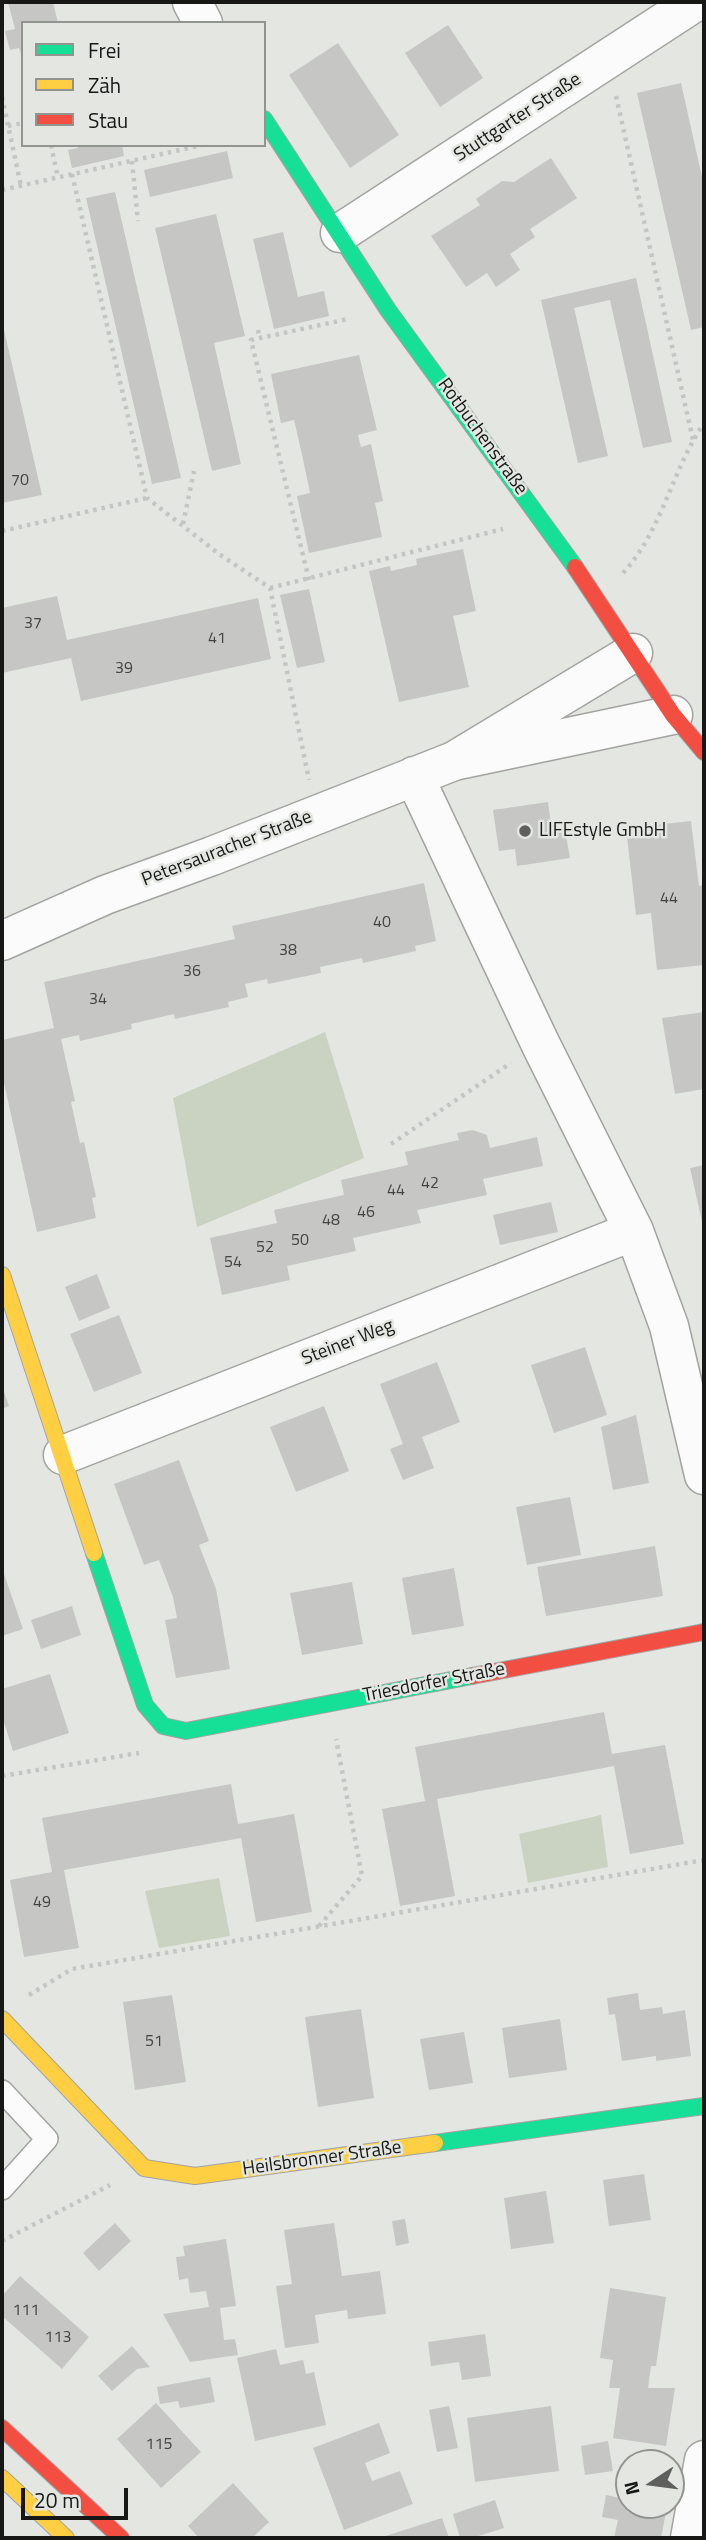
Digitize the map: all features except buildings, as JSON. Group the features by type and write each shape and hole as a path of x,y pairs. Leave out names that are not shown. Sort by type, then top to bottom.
{"street":[{"path":"192,2 202,21"},
{"name":"Stuttgarter Straße","path":"340,233 695,2"},
{"name":"Rotbuchenstraße","path":"266,122 388,310 542,519 673,715 704,752"},
{"name":"Petersauracher Straße","path":"454,761 633,653"},
{"name":"Petersauracher Straße","path":"2,941 104,895 454,761 673,715"},
{"path":"414,776 540,1042 634,1231 669,1326 704,1475"},
{"name":"Steiner Weg","path":"63,1455 634,1231"},
{"path":"2,1275 145,1705 163,1726"},
{"name":"Triesdorfer Straße","path":"163,1726 186,1731 704,1632"},
{"path":"2,2019 144,2168"},
{"name":"Heilsbronner Straße","path":"144,2168 195,2176 704,2106"},
{"path":"2,2428 121,2538"},
{"path":"690,2538 704,2460"},
{"path":"2,2478 66,2538"}],"lane":[{"path":"2,2091 47,2139 2,2189"}],"path":[{"path":"608,60 693,440"},
{"path":"2,97 21,186"},
{"path":"8,126 21,123"},
{"path":"51,147 58,177"},
{"path":"2,190 193,147"},
{"path":"132,161 138,221"},
{"path":"72,174 147,498 219,554 270,588 316,815"},
{"path":"309,580 251,340 388,310"},
{"path":"258,330 260,338"},
{"path":"598,600 638,556 693,440 704,423"},
{"path":"183,524 194,471"},
{"path":"2,531 147,498"},
{"path":"270,588 542,519"},
{"path":"391,1143 540,1042"},
{"path":"319,1927 362,1876 329,1703"},
{"path":"2,1776 150,1751 163,1726"},
{"path":"25,1997 72,1969 704,1860"},
{"path":"2,2241 144,2168"}],"green space":[{"path":"325,1032 364,1158 197,1227 173,1098"},
{"path":"601,1815 608,1867 528,1883 519,1834"},
{"path":"219,1878 230,1936 159,1948 145,1891"}],"traffic: fast":[{"path":"266,122 388,310 575,567"},
{"path":"94,1553 145,1705 163,1726 186,1731 472,1676"},
{"path":"435,2143 704,2106"}],"traffic: slow":[{"path":"2,1275 94,1553"},
{"path":"2,2019 144,2168 195,2176 435,2143"},
{"path":"2,2478 66,2538"}],"traffic: jam":[{"path":"575,567 673,715 704,752"},
{"path":"472,1676 704,1632"},
{"path":"2,2428 121,2538"}],"place":[{"name":"LIFEstyle GmbH","path":"525,831"}]}
